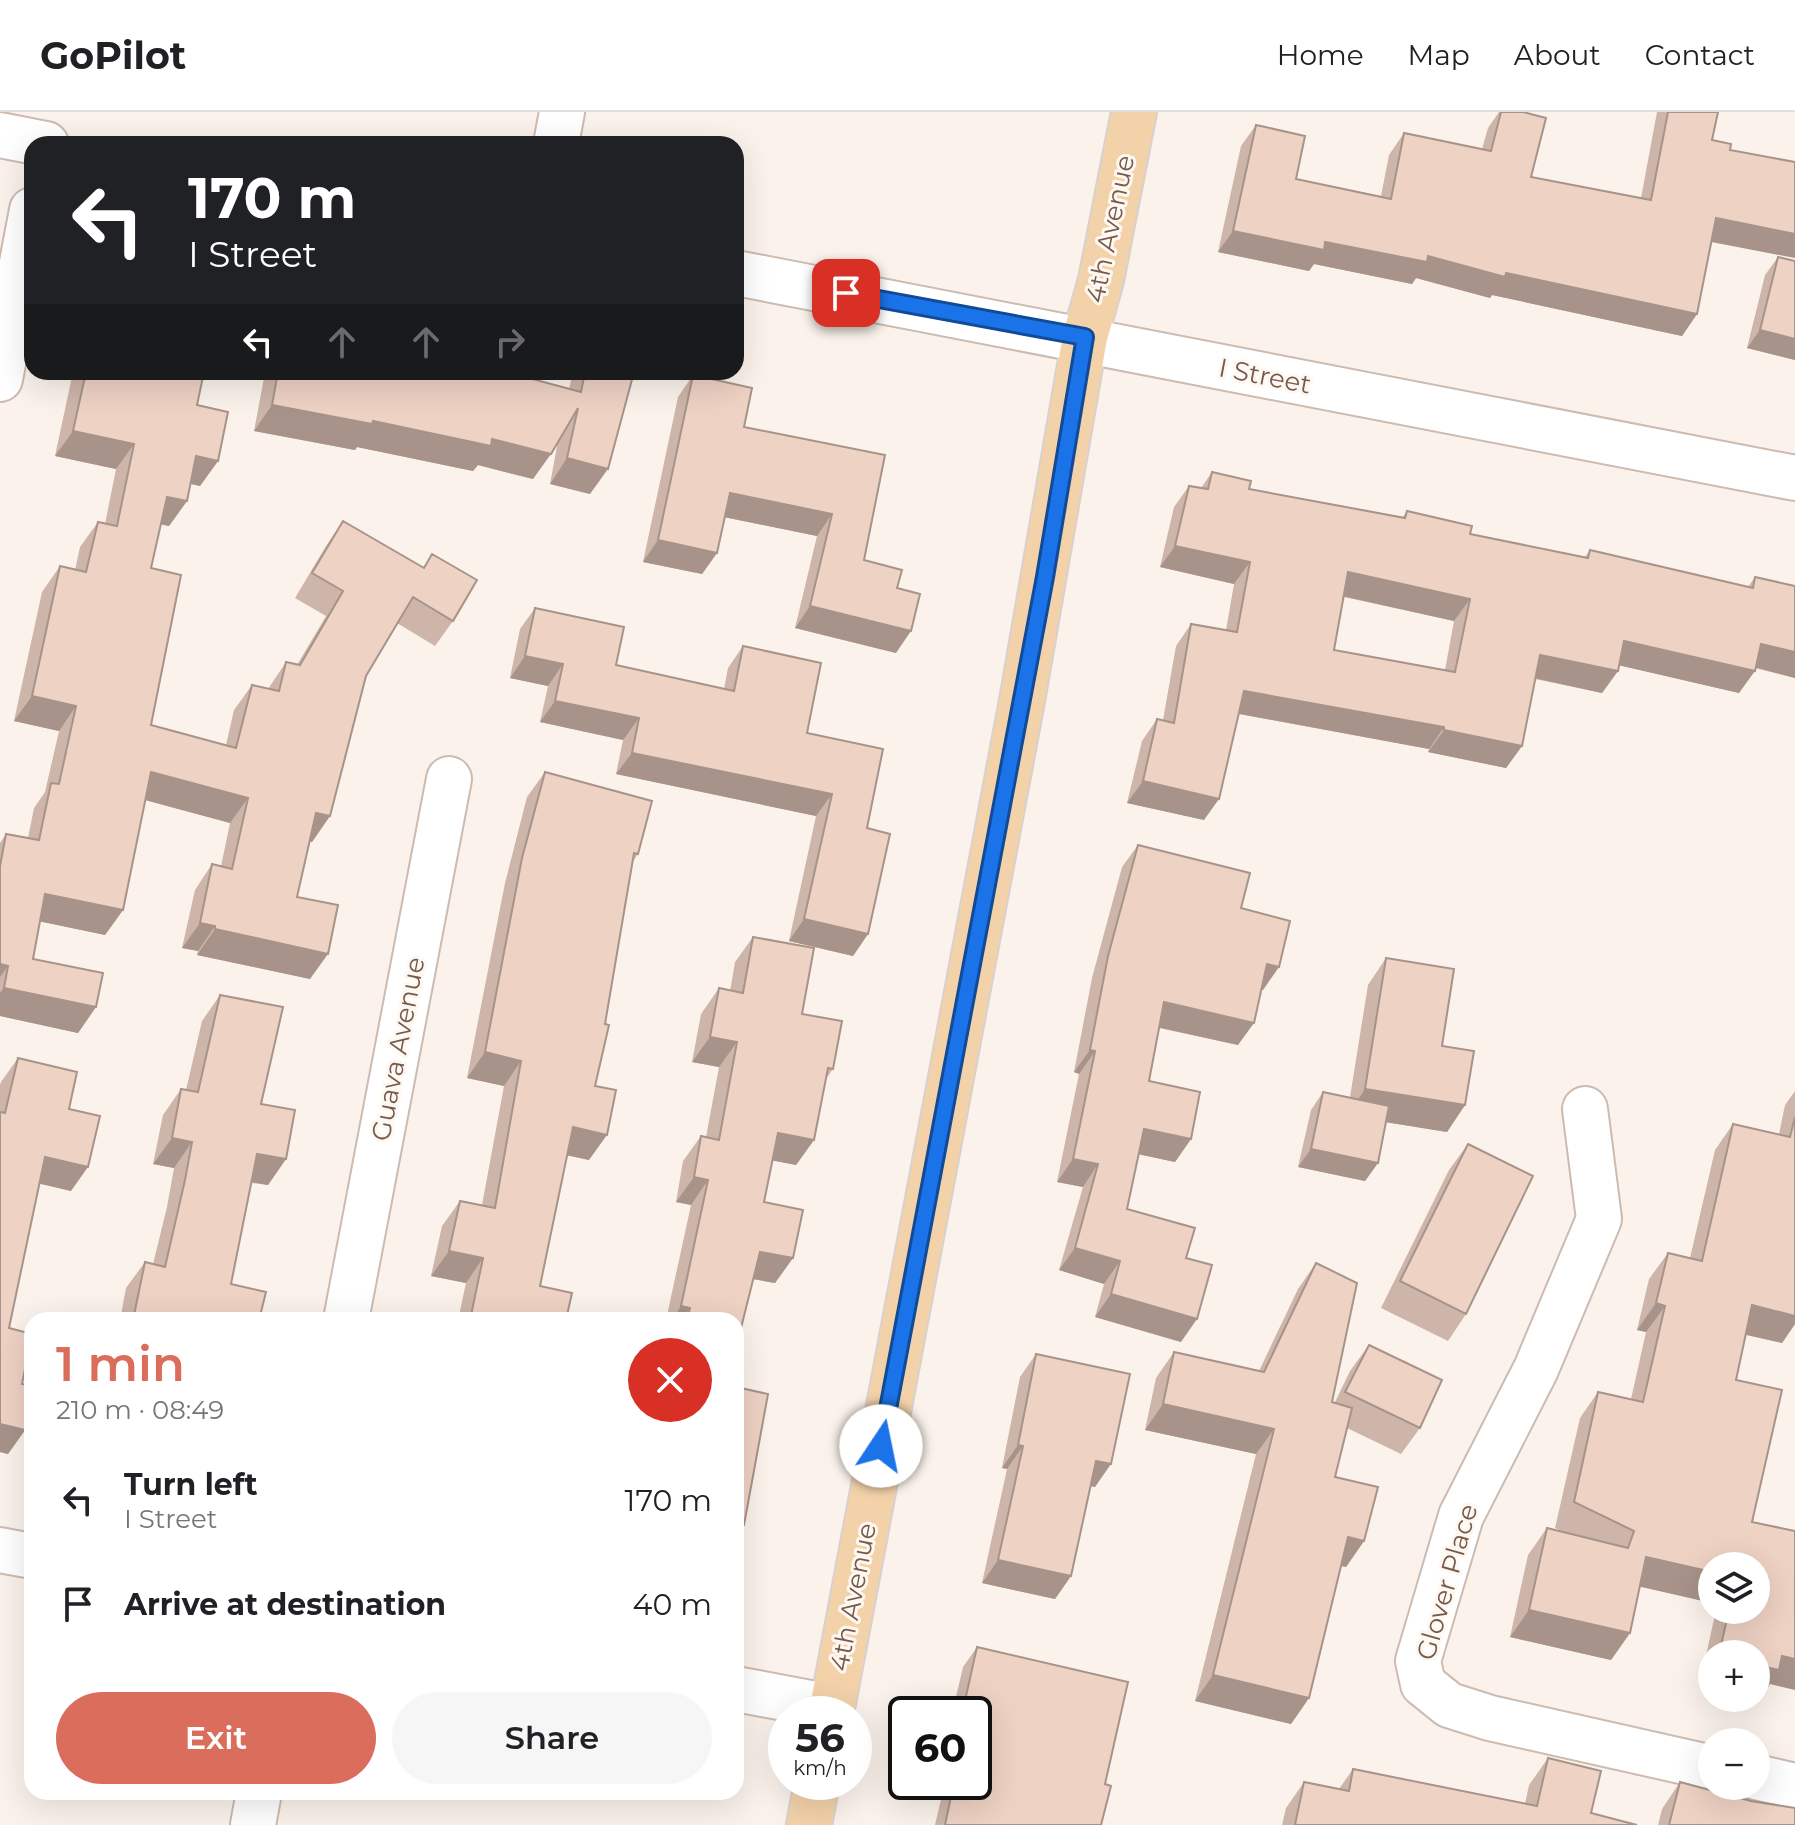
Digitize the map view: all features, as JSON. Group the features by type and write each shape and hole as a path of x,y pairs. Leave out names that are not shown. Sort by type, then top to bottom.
{"main road":[{"name":"4th Avenue","path":"834,1696 1045,577 1085,337 1101,280 1134,112"},
{"path":"809,1825 814,1800"}],"street":[{"path":"44,136 49,112"},
{"path":"558,136 562,112"},
{"path":"0,135 24,140"},
{"path":"0,379 24,252"},
{"name":"I Street","path":"744,274 1085,337 1186,361 1795,478"},
{"name":"Guava Avenue","path":"348,1312 449,779"},
{"name":"Glover Place","path":"1585,1109 1599,1219 1536,1369 1461,1516 1418,1661 1423,1684 1449,1705 1698,1765"},
{"path":"0,1550 24,1554"},
{"path":"744,1691 768,1696"},
{"path":"1770,1780 1795,1786"},
{"path":"253,1825 258,1800"}],"building":[{"path":"1501,112 1523,112 1546,118 1531,177 1651,200 1668,112 1718,112 1712,140 1731,144 1730,150 1795,162 1795,234 1716,218 1697,314 1506,273 1505,277 1428,256 1427,262 1325,242 1324,250 1233,231 1256,125 1305,136 1296,179 1391,199 1404,133 1491,151"},
{"path":"1778,257 1795,261 1795,339 1760,330"},
{"path":"84,380 202,380 197,405 228,412 218,461 196,456 187,501 167,497 151,568 181,575 151,725 236,748 252,685 279,691 286,662 300,665 343,591 312,573 343,521 424,568 432,554 477,580 453,621 413,597 366,676 330,816 316,813 297,897 338,905 328,954 200,923 212,864 232,869 248,798 151,772 123,910 45,894 33,959 103,973 96,1007 4,988 8,966 0,964 0,866 6,834 39,840 51,783 59,784 76,706 32,696 60,566 86,572 98,522 117,526 134,444 73,431"},
{"path":"277,380 536,380 581,392 583,380 632,380 608,469 567,458 578,408 551,454 492,439 491,446 373,421 372,424 272,405"},
{"path":"692,380 716,380 752,388 744,427 885,455 864,560 902,570 897,588 920,594 911,631 810,606 832,514 730,493 717,553 658,540"},
{"path":"1212,472 1251,481 1249,489 1405,518 1407,511 1472,526 1470,534 1588,558 1590,550 1753,588 1755,577 1795,586 1795,652 1761,644 1755,671 1624,641 1618,671 1540,655 1522,746 1444,730 1444,727 1244,691 1219,799 1143,781 1157,719 1174,723 1191,624 1237,632 1250,562 1175,546 1189,486 1208,489","holes":["1348,572 1470,599 1455,672 1334,650"]},
{"path":"535,608 624,627 616,665 734,691 743,646 821,663 807,733 883,749 867,828 890,834 868,934 804,919 832,794 632,753 639,718 555,701 563,664 525,656"},
{"path":"545,772 652,801 638,854 634,853 605,1024 609,1025 595,1086 616,1090 607,1135 573,1127 540,1286 572,1293 568,1312 472,1312 483,1258 449,1251 460,1201 495,1208 521,1061 485,1052 522,858"},
{"path":"1138,845 1250,873 1241,908 1290,921 1279,967 1267,964 1254,1023 1164,1002 1149,1081 1200,1092 1191,1139 1144,1129 1127,1209 1195,1228 1186,1258 1212,1265 1197,1319 1111,1294 1120,1261 1075,1248 1098,1164 1073,1159 1095,1051 1090,1050 1108,956"},
{"path":"753,937 814,948 802,1014 842,1021 833,1069 828,1068 814,1140 778,1133 764,1202 803,1210 793,1258 760,1252 744,1316 744,1312 689,1312 690,1308 681,1306 708,1180 694,1177 701,1136 719,1140 737,1042 710,1037 719,988 743,993"},
{"path":"1386,958 1454,969 1442,1046 1474,1051 1465,1105 1365,1089"},
{"path":"220,995 283,1007 261,1104 295,1110 286,1159 257,1154 231,1284 266,1292 261,1312 135,1312 145,1262 165,1267 185,1180 192,1142 172,1138 181,1089 198,1092"},
{"path":"18,1058 77,1072 69,1109 100,1116 88,1167 45,1157 9,1328 24,1332 24,1430 0,1424 0,1112 5,1113"},
{"path":"1323,1092 1389,1106 1378,1163 1311,1149"},
{"path":"1795,1117 1795,1316 1752,1305 1736,1380 1782,1390 1752,1522 1795,1531 1795,1659 1782,1656 1779,1670 1770,1668 1770,1640 1722,1640 1726,1624 1770,1624 1770,1552 1698,1552 1698,1569 1646,1557 1630,1633 1529,1610 1547,1528 1628,1548 1634,1531 1574,1502 1598,1392 1643,1402 1665,1306 1656,1303 1668,1253 1702,1261 1733,1124 1790,1137"},
{"path":"1468,1144 1533,1176 1466,1314 1400,1281"},
{"path":"1316,1263 1357,1283 1332,1402 1352,1408 1335,1477 1378,1487 1364,1541 1348,1537 1309,1698 1213,1675 1274,1429 1163,1404 1174,1352 1264,1372"},
{"path":"1369,1345 1442,1380 1420,1428 1345,1392"},
{"path":"1036,1354 1130,1374 1111,1464 1096,1461 1071,1576 998,1560 1023,1446 1018,1445"},
{"path":"744,1389 768,1394 744,1525"},
{"path":"977,1647 1128,1682 1105,1784 1111,1786 1101,1825 945,1825 950,1800 992,1800 992,1696 966,1696"},
{"path":"1548,1758 1601,1771 1591,1813 1637,1825 1295,1825 1304,1782 1349,1791 1353,1769 1537,1806"},
{"path":"1680,1782 1698,1787 1698,1800 1747,1800 1795,1808 1795,1825 1669,1825"}],"route":[{"path":"846,293 1085,337 1076,408 1045,577 881,1446"}]}
